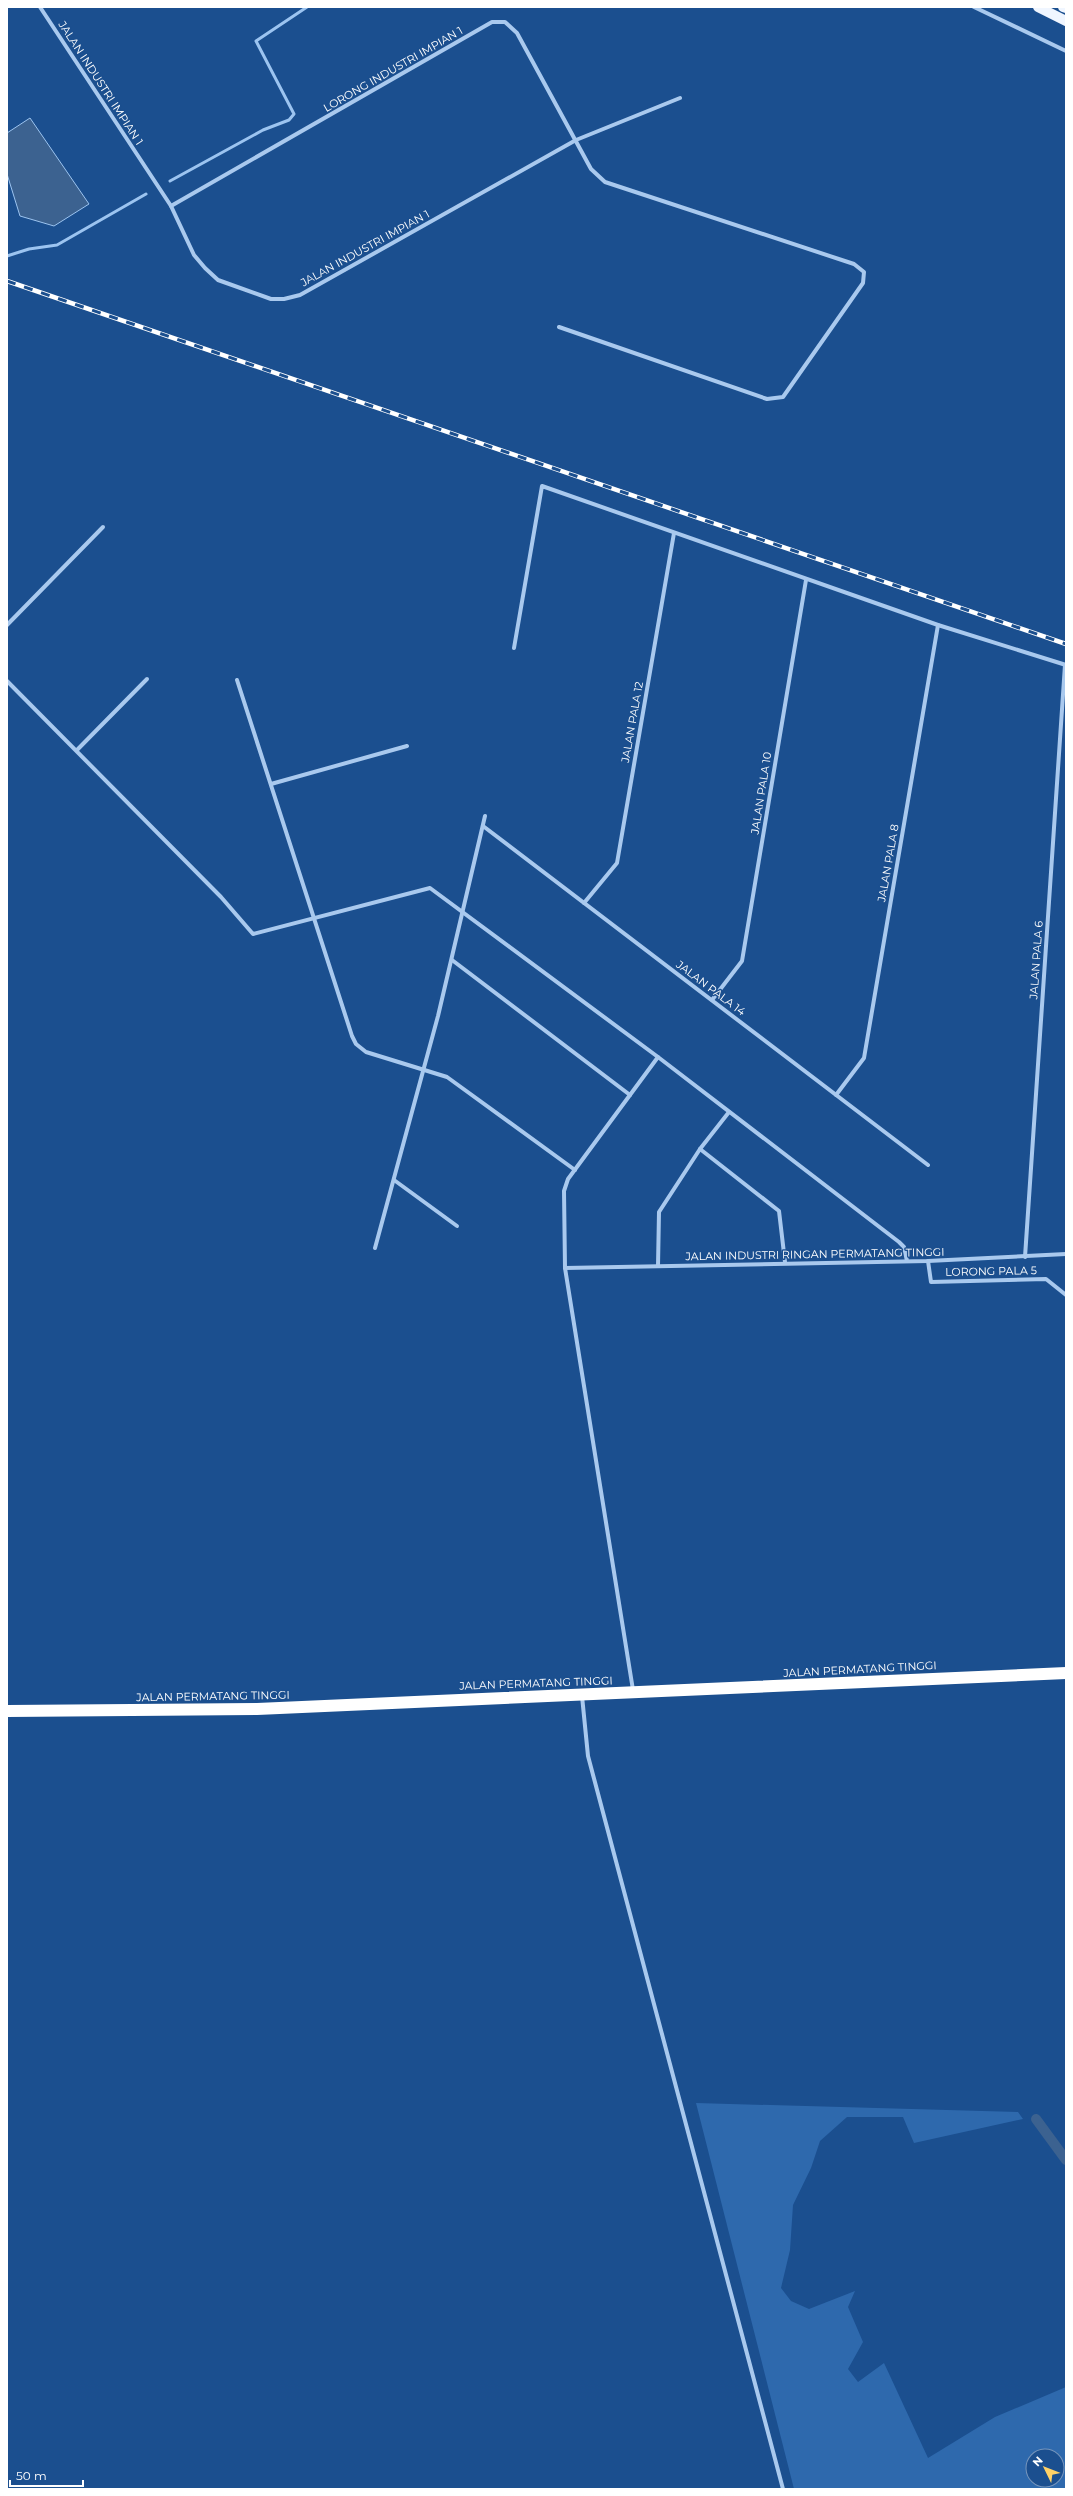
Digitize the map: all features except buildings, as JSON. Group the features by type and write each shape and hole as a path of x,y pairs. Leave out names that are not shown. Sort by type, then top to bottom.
{"highway":[{"name":"JALAN PERMATANG TINGGI","path":"7,1711 257,1709 582,1693 1066,1673"}],"main road":[{"path":"1038,7 1066,21"}],"street":[{"name":"JALAN INDUSTRI IMPIAN 1","path":"40,7 171,206 194,255 218,280 271,299 284,300 300,295 317,287 576,140 680,98"},
{"path":"974,7 1066,51"},
{"name":"LORONG INDUSTRI IMPIAN 1","path":"171,206 492,22 505,22 517,33 591,169 605,182 854,264 864,272 863,283 783,397 767,399 559,327"},
{"path":"514,648 542,486 806,580 938,625 1066,665"},
{"path":"7,625 103,527"},
{"name":"JALAN PALA 12","path":"584,903 617,864 674,533"},
{"name":"JALAN PALA 10","path":"712,1000 742,961 806,580"},
{"name":"JALAN PALA 8","path":"836,1095 864,1058 938,625"},
{"name":"JALAN PALA 6","path":"1025,1257 1066,665"},
{"path":"77,750 147,679"},
{"path":"237,680 352,1036 356,1044 366,1052 447,1077 576,1170"},
{"path":"7,681 221,897 254,934 430,888 658,1057 899,1242 904,1247 907,1261"},
{"path":"271,784 407,746"},
{"path":"375,1248 452,960 485,816"},
{"name":"JALAN PALA 14","path":"483,826 928,1165"},
{"path":"452,960 630,1095"},
{"path":"633,1692 565,1268 564,1185 658,1057"},
{"path":"658,1266 659,1212 700,1149 729,1112"},
{"path":"700,1149 779,1211 785,1262"},
{"path":"394,1180 456,1226"},
{"name":"JALAN INDUSTRI RINGAN PERMATANG TINGGI","path":"565,1268 785,1262 928,1261 1066,1254"},
{"name":"LORONG PALA 5","path":"928,1261 931,1282 1046,1280 1066,1295"},
{"path":"582,1693 588,1756 776,2468 783,2489"}],"shaded area":[{"path":"30,118 89,204 54,226 20,216 7,174 7,133"},
{"path":"696,2103 1018,2112 1023,2119 914,2143 903,2117 847,2117 820,2141 811,2168 793,2205 790,2250 781,2288 791,2301 809,2309 855,2291 848,2307 863,2342 848,2369 858,2382 884,2363 928,2458 995,2417 1066,2387 1066,2489 794,2489"}],"waterway":[{"path":"170,181 263,130 289,120 294,114 256,41 307,7"},
{"path":"7,256 29,249 57,245 146,194"},
{"path":"1036,2119 1066,2160"}],"railway":[{"path":"7,281 1066,644"}]}
